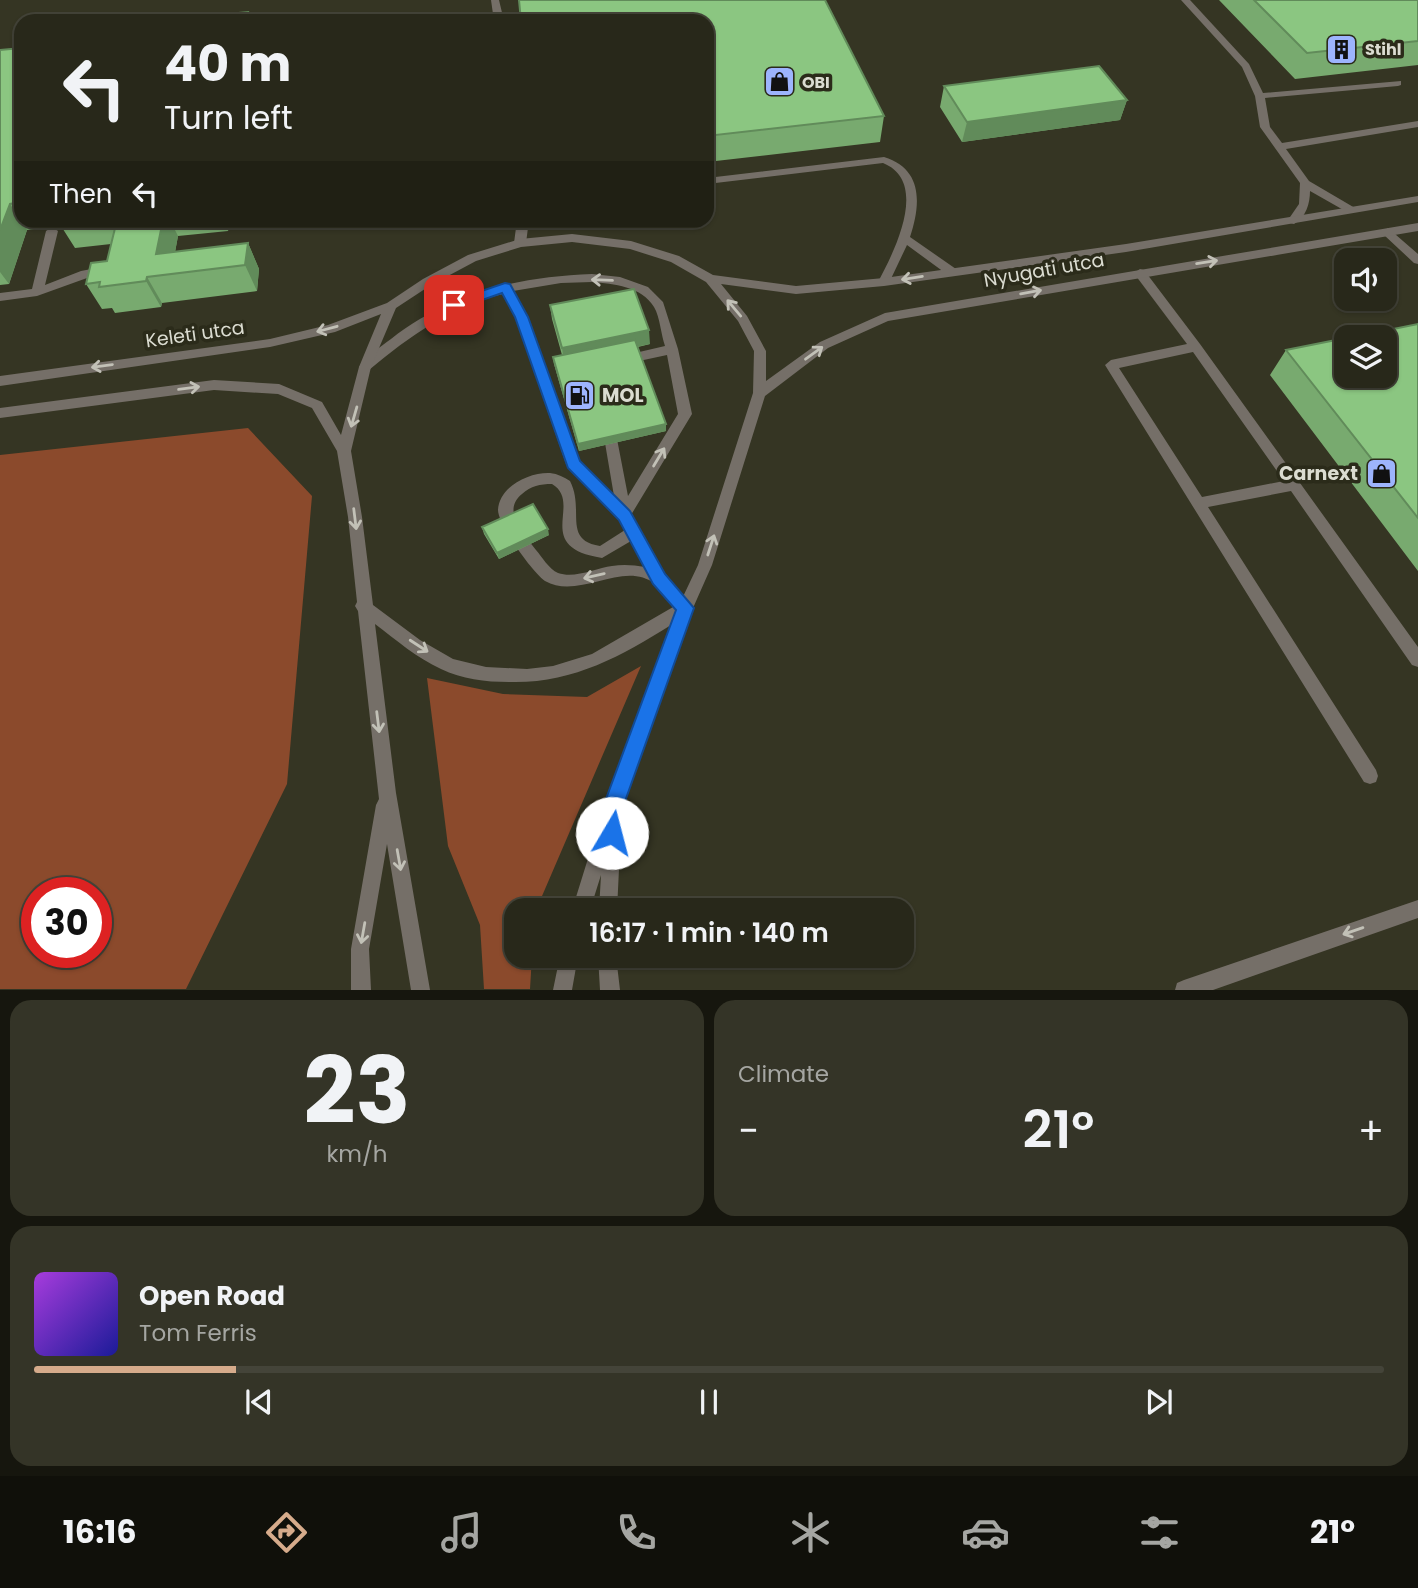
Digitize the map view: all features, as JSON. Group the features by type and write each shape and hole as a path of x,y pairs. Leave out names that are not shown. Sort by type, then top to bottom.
{"street":[{"path":"1185,0 1246,66 1260,96 1265,127 1305,183 1351,210"},
{"path":"1260,96 1398,83"},
{"path":"1278,147 1418,124"},
{"path":"714,180 884,160 899,167 913,192 906,240 898,249 884,282"},
{"path":"1290,221 1304,204 1305,183"},
{"name":"Nyugati utca","path":"710,279 796,290 884,282 1126,248 1418,199"},
{"name":"Nyugati utca","path":"759,393 824,345 885,317 1418,227"},
{"path":"520,243 522,228"},
{"path":"37,292 52,231"},
{"path":"1388,232 1418,260"},
{"name":"Keleti utca","path":"0,381 270,343 331,329 391,306 427,282 472,258 520,243 572,238 631,245 675,259 710,279"},
{"path":"906,240 952,272"},
{"path":"0,297 37,292 85,274 117,269"},
{"path":"1140,273 1196,346 1418,660"},
{"path":"365,367 406,332 454,305 505,287 556,280 611,279 641,287 659,305 672,349 685,414 624,515"},
{"path":"585,898 613,807 685,608 705,565 759,393 760,351 743,319 710,279"},
{"path":"505,287 550,374 573,464 624,515 659,579 685,608"},
{"path":"344,452 365,367 391,306"},
{"path":"1196,346 1111,365 1370,776"},
{"path":"639,356 672,349"},
{"path":"0,414 214,385 279,389 317,405 344,452 355,517 363,606 387,793 421,989"},
{"path":"612,443 624,515"},
{"path":"633,532 602,552 582,549 572,540 568,530 570,496 566,486 557,480 543,478 527,483 515,491 506,503 506,516 536,561 549,575 569,581 627,568 646,571 659,579"},
{"path":"1198,503 1294,485"},
{"path":"363,606 447,664 479,673 525,678 564,673 603,658 685,608"},
{"path":"361,989 360,949 387,793"},
{"path":"609,898 613,807"},
{"path":"1184,989 1418,909"},
{"path":"562,989 566,968"},
{"path":"608,968 610,989"}],"shaded area":[{"path":"248,428 312,496 287,784 186,989 0,989 0,455"},
{"path":"641,666 541,898 504,898 504,968 531,968 530,989 484,989 480,925 448,846 427,678 503,694 587,697"}],"building":[{"name":"OBI","path":"519,0 825,0 884,116 714,135 714,14 520,14"},
{"path":"1254,0 1418,0 1418,41 1307,53"},
{"path":"14,49 14,203 10,204 0,230 0,50"},
{"path":"1099,66 1127,100 967,122 944,86"},
{"path":"115,228 161,228 156,254 248,243 245,265 147,277 146,281 99,287 100,282 86,284 91,263 107,261"},
{"path":"634,289 649,330 562,348 550,305"},
{"path":"1418,324 1418,518 1286,350 1334,340 1334,388 1397,388 1397,328"},
{"path":"635,340 666,424 578,444 553,357"},
{"path":"533,504 548,529 497,553 482,527"}],"place":[{"name":"Stihl","path":"1342,49"},
{"name":"OBI","path":"779,82"},
{"name":"MOL","path":"579,395"},
{"name":"Carnext","path":"1381,473"}],"route":[{"path":"454,305 505,287 522,317 573,464 624,515 659,579 685,608 613,807 612,833"}]}
